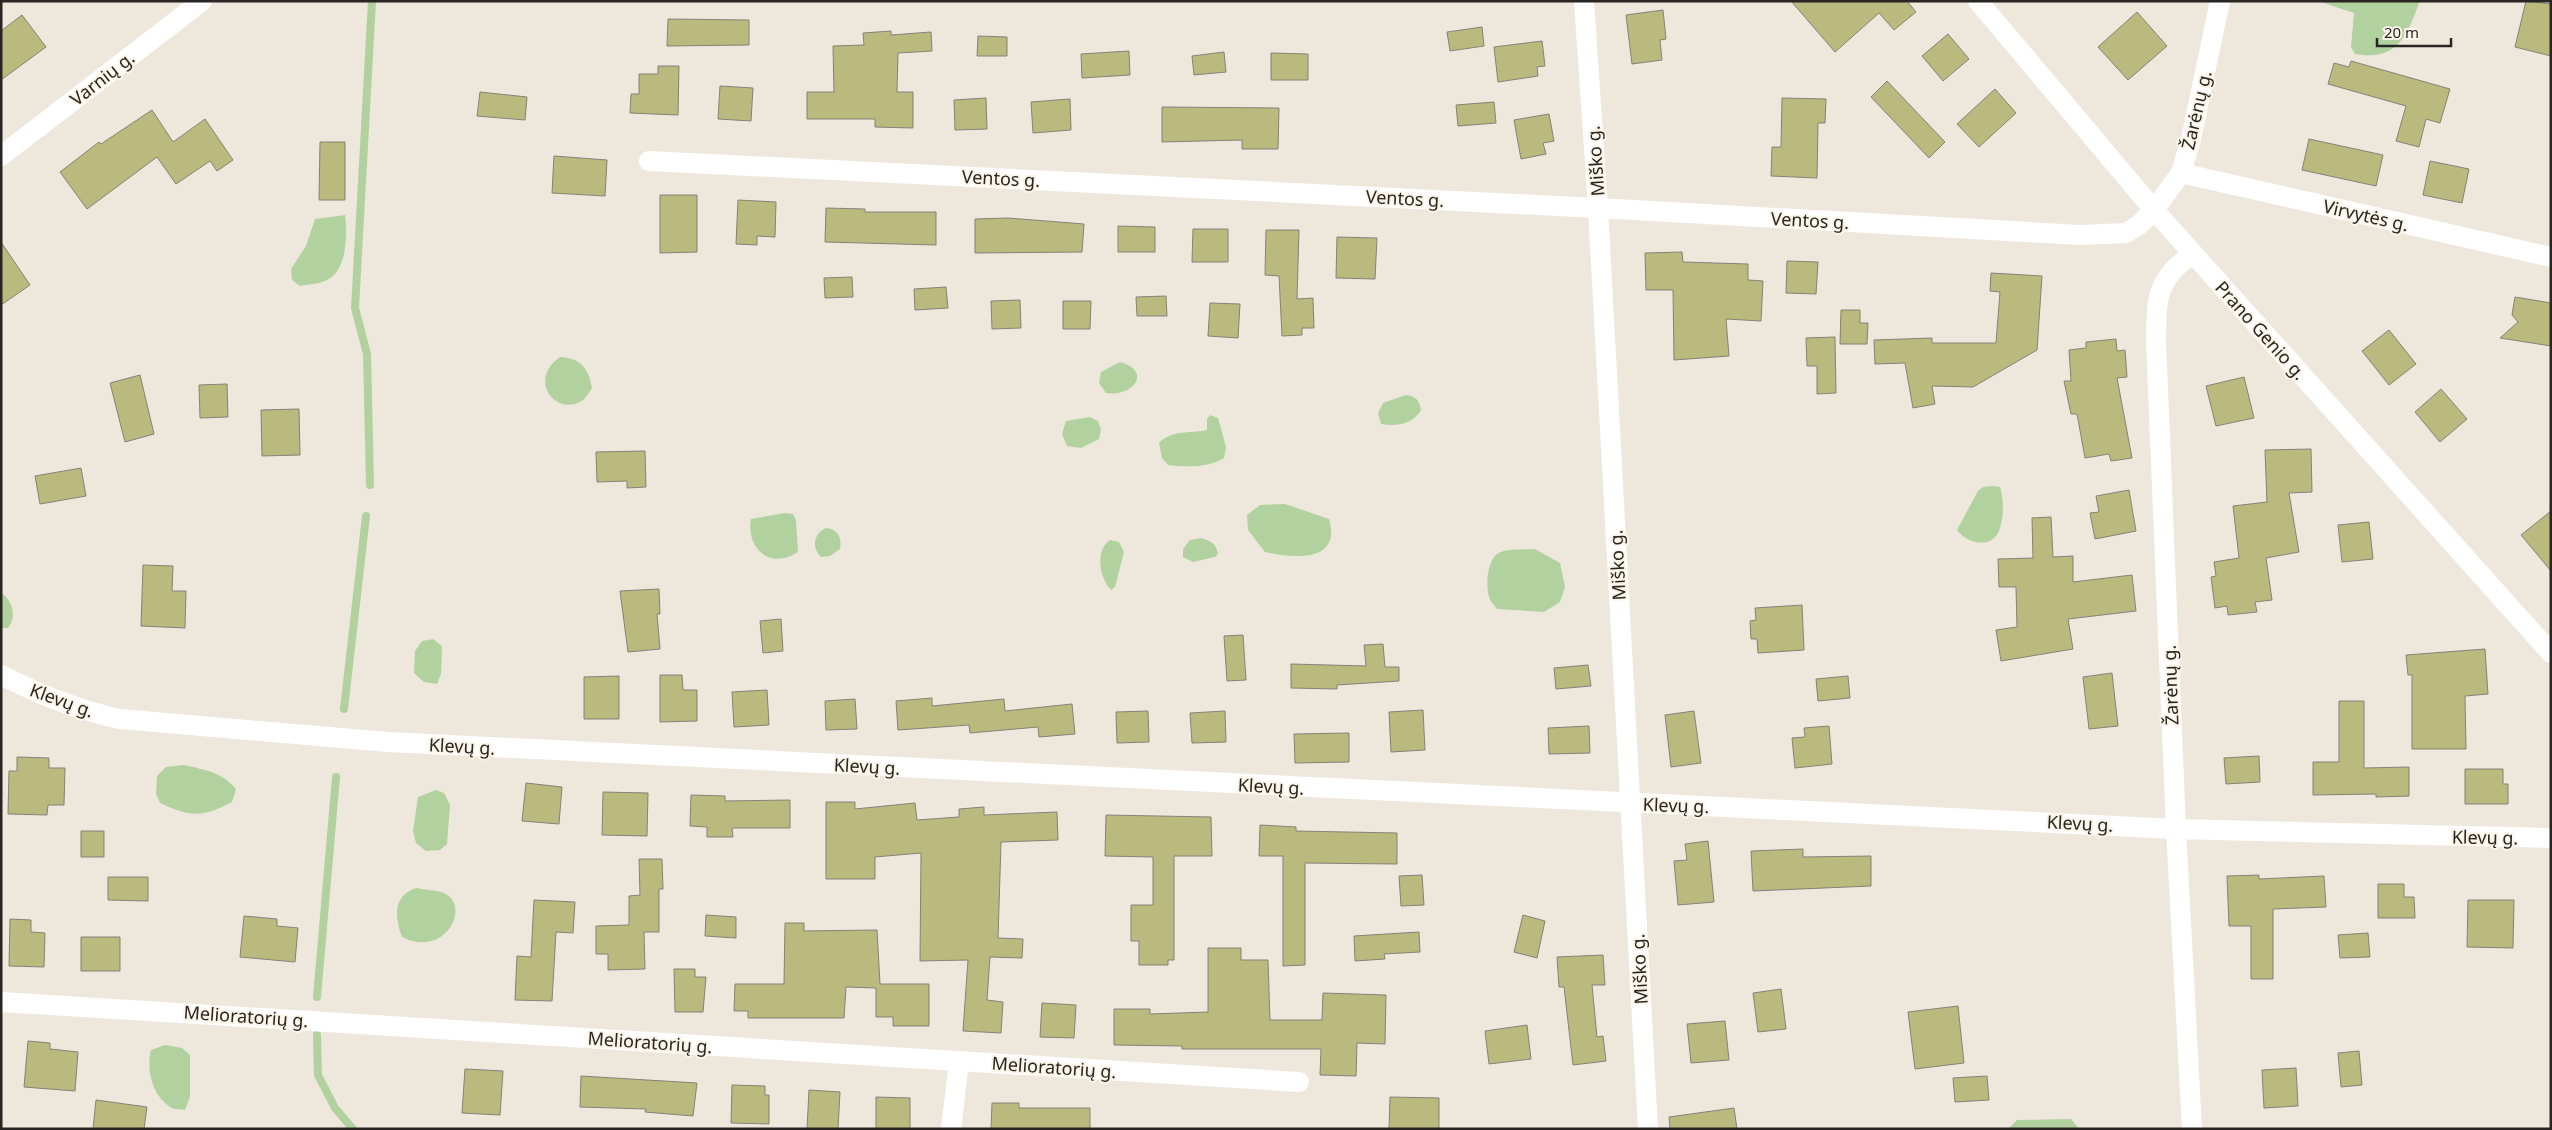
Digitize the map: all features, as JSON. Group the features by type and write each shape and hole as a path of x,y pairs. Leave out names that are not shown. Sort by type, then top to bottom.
{"street":[{"name":"Varnių g.","path":"1,156 202,1"},
{"name":"Miško g.","path":"1584,1 1598,208 1648,1129"},
{"name":"Prano Genio g.","path":"1978,1 2192,254 2551,653"},
{"name":"Žarėnų g.","path":"2154,210 2181,173 2191,139 2220,1"},
{"name":"Ventos g.","path":"649,161 1598,208 2081,235 2126,233 2139,225 2154,210"},
{"name":"Virvytės g.","path":"2181,173 2551,257"},
{"name":"Žarėnų g.","path":"2192,254 2174,267 2166,278 2161,288 2156,315 2157,387 2176,829 2192,1129"},
{"name":"Klevų g.","path":"1,675 58,702 88,712 120,719 378,742 2176,829 2551,838"},
{"name":"Melioratorių g.","path":"1,1002 1299,1082"},
{"path":"950,1129 959,1061"}],"shaded area":[{"path":"2318,1 2420,1 2405,35 2398,44 2391,50 2381,54 2370,55 2355,54 2351,47 2354,13"},
{"path":"345,215 345,250 339,268 327,280 300,286 292,280 291,269 306,246 315,219"},
{"path":"560,357 573,359 582,365 591,381 592,388 587,396 573,404 564,404 556,401 549,394 546,386 546,376 550,366"},
{"path":"1120,362 1136,371 1136,382 1124,391 1106,393 1099,383 1101,372"},
{"path":"1406,395 1418,401 1421,410 1418,415 1398,425 1381,424 1378,413 1383,403"},
{"path":"1210,415 1218,418 1226,447 1224,458 1204,465 1168,465 1162,458 1159,443 1176,434 1207,430 1207,419"},
{"path":"1090,417 1098,421 1101,430 1099,439 1081,448 1067,446 1062,434 1066,421"},
{"path":"1983,487 2000,487 2003,509 2001,526 1995,537 1990,541 1972,541 1961,535 1957,530 1978,491"},
{"path":"1285,504 1329,519 1331,534 1328,544 1322,551 1312,555 1301,556 1265,552 1248,530 1247,515 1260,505"},
{"path":"785,513 793,514 796,520 798,552 778,559 762,554 752,539 750,530 751,519"},
{"path":"826,528 834,530 840,537 840,549 830,556 821,557 816,549 815,541 819,533"},
{"path":"1201,538 1212,543 1216,547 1218,554 1215,557 1193,562 1183,557 1183,549 1190,540"},
{"path":"1110,540 1119,542 1124,552 1115,587 1111,590 1101,572 1100,564 1102,550"},
{"path":"1535,549 1560,563 1565,587 1560,602 1544,612 1497,609 1488,594 1489,569 1494,558 1497,554 1505,551"},
{"path":"1,593 11,604 13,614 8,628 1,628"},
{"path":"433,639 442,646 441,674 437,684 424,682 414,673 415,651 422,641"},
{"path":"184,765 213,772 231,783 236,789 232,802 212,811 196,814 180,811 160,803 156,794 157,776 166,767"},
{"path":"436,790 444,793 450,805 447,844 440,850 426,851 416,843 413,831 418,797"},
{"path":"417,888 444,893 452,900 455,908 450,928 442,936 431,941 417,942 402,937 400,930 397,915 399,902 409,891"},
{"path":"165,1045 182,1048 190,1055 190,1097 185,1110 172,1108 164,1102 152,1082 149,1066 151,1050"},
{"path":"2071,1119 2079,1129 2008,1129 2017,1120"}],"building":[{"path":"1791,1 1907,1 1916,12 1894,30 1879,13 1835,52"},
{"path":"2526,1 2551,4 2551,56 2515,47"},
{"path":"1663,10 1666,39 1660,40 1662,60 1632,64 1626,15"},
{"path":"2137,12 2167,46 2128,80 2098,47"},
{"path":"22,15 46,47 1,80 1,31"},
{"path":"668,19 749,20 749,45 667,46"},
{"path":"1482,27 1484,46 1450,51 1447,32"},
{"path":"891,31 891,35 931,32 932,51 898,53 897,92 913,92 913,128 875,127 875,119 807,119 807,92 834,92 833,46 864,45 863,33"},
{"path":"1948,34 1969,59 1943,81 1922,56"},
{"path":"978,36 1007,37 1007,56 977,56"},
{"path":"1542,41 1545,66 1537,67 1538,76 1498,82 1494,47"},
{"path":"1129,51 1130,75 1082,78 1081,54"},
{"path":"1224,52 1226,72 1194,75 1192,56"},
{"path":"1271,53 1308,54 1308,80 1271,80"},
{"path":"2351,61 2450,89 2440,123 2426,119 2419,147 2396,141 2406,106 2328,84 2334,63 2349,67"},
{"path":"658,66 679,66 678,115 630,113 631,94 639,94 639,74 658,74"},
{"path":"1887,81 1945,142 1929,158 1871,97"},
{"path":"720,86 753,88 751,121 718,119"},
{"path":"1995,89 2016,113 1979,147 1957,124"},
{"path":"480,92 527,97 525,120 477,116"},
{"path":"986,98 987,129 955,130 954,100"},
{"path":"1782,98 1826,99 1825,123 1818,123 1817,178 1771,176 1772,147 1781,147"},
{"path":"1070,99 1071,130 1033,133 1031,102"},
{"path":"1494,102 1496,123 1458,126 1456,105"},
{"path":"1162,107 1279,108 1278,149 1242,149 1242,140 1162,142"},
{"path":"152,110 173,142 205,119 233,160 217,171 210,161 176,184 157,157 87,209 60,172 99,142 101,144"},
{"path":"1549,114 1554,141 1543,143 1546,154 1521,159 1514,120"},
{"path":"2309,139 2383,155 2376,186 2302,170"},
{"path":"320,142 345,142 345,200 319,200"},
{"path":"554,156 607,160 605,196 552,193"},
{"path":"2430,161 2469,169 2462,203 2423,195"},
{"path":"660,195 697,195 697,252 660,253"},
{"path":"738,200 776,202 775,237 757,236 757,245 736,244"},
{"path":"826,208 865,209 865,212 936,212 936,245 825,242"},
{"path":"1008,218 1084,224 1082,252 975,253 975,219"},
{"path":"1118,226 1155,227 1155,252 1118,252"},
{"path":"1193,229 1228,229 1228,262 1192,262"},
{"path":"1266,230 1299,230 1297,299 1313,298 1314,328 1302,328 1302,335 1282,336 1279,276 1265,275"},
{"path":"1337,237 1377,238 1375,279 1336,278"},
{"path":"1,242 30,285 1,305"},
{"path":"1682,252 1683,262 1748,264 1748,280 1763,281 1761,321 1726,319 1729,356 1674,360 1673,290 1646,290 1645,253"},
{"path":"1787,261 1818,262 1816,294 1786,293"},
{"path":"1991,273 2042,276 2037,350 1973,387 1932,386 1935,404 1913,408 1905,363 1875,364 1874,340 1932,338 1932,343 1996,343 2000,292 1990,291"},
{"path":"852,277 853,297 825,298 824,278"},
{"path":"946,287 948,308 915,310 914,289"},
{"path":"1166,296 1167,316 1137,316 1136,297"},
{"path":"2515,297 2551,303 2551,346 2500,338 2518,322 2512,315"},
{"path":"1020,300 1021,328 992,329 991,301"},
{"path":"1063,301 1091,301 1090,329 1063,329"},
{"path":"1210,303 1240,304 1238,338 1208,336"},
{"path":"1841,310 1860,310 1860,323 1868,323 1867,344 1840,344"},
{"path":"2389,330 2416,364 2389,385 2362,351"},
{"path":"1835,337 1836,393 1817,394 1817,366 1807,366 1806,338"},
{"path":"2116,339 2117,351 2125,350 2127,377 2117,378 2132,458 2111,461 2109,454 2085,458 2077,414 2071,414 2064,381 2071,381 2069,350 2086,348 2086,342"},
{"path":"140,375 154,434 125,442 110,383"},
{"path":"2244,377 2254,418 2216,426 2206,386"},
{"path":"227,384 228,417 200,418 199,385"},
{"path":"2441,389 2467,419 2440,442 2415,412"},
{"path":"299,409 300,455 262,456 261,410"},
{"path":"2311,449 2312,492 2289,493 2299,552 2266,558 2272,600 2255,602 2257,612 2228,615 2227,606 2215,608 2211,577 2216,576 2214,562 2239,558 2233,506 2267,502 2265,450"},
{"path":"645,451 646,487 627,488 627,481 597,482 596,452"},
{"path":"81,468 86,496 40,504 35,476"},
{"path":"2129,490 2136,531 2095,539 2090,513 2099,512 2096,496"},
{"path":"2551,511 2551,571 2521,535"},
{"path":"2051,517 2053,557 2073,556 2073,582 2132,575 2136,611 2068,619 2073,649 2001,661 1996,630 2017,627 2016,587 1999,587 1998,559 2033,558 2032,518"},
{"path":"2369,522 2373,559 2342,562 2338,525"},
{"path":"143,565 173,566 172,591 186,591 185,628 141,626"},
{"path":"659,589 660,614 657,614 660,649 628,652 620,591"},
{"path":"1802,605 1804,650 1758,653 1757,639 1751,639 1750,621 1756,620 1755,608"},
{"path":"781,619 783,651 763,653 760,621"},
{"path":"1243,635 1246,680 1227,681 1224,636"},
{"path":"1383,644 1385,667 1399,667 1399,681 1337,685 1337,689 1291,688 1291,664 1366,666 1364,645"},
{"path":"2485,649 2488,694 2465,696 2466,749 2412,749 2412,675 2408,675 2406,655"},
{"path":"1588,665 1591,686 1556,689 1554,668"},
{"path":"2112,673 2118,726 2089,729 2083,677"},
{"path":"660,675 682,675 683,690 697,690 697,721 660,722"},
{"path":"619,676 619,719 584,719 584,677"},
{"path":"1848,676 1850,698 1818,701 1816,679"},
{"path":"767,690 769,725 734,727 732,692"},
{"path":"932,698 932,706 1004,699 1005,711 1072,704 1075,734 1039,737 1038,727 970,733 969,725 898,730 896,701"},
{"path":"855,699 857,729 826,730 825,701"},
{"path":"2339,701 2364,701 2364,768 2409,767 2409,796 2376,797 2376,794 2313,795 2313,762 2339,762"},
{"path":"1423,710 1425,750 1391,752 1389,712"},
{"path":"1148,711 1149,742 1117,743 1116,712"},
{"path":"1225,711 1226,742 1192,743 1190,713"},
{"path":"1694,711 1701,763 1671,767 1665,715"},
{"path":"1589,726 1590,753 1549,754 1548,728"},
{"path":"1829,726 1832,764 1795,768 1792,738 1805,737 1804,728"},
{"path":"1349,733 1349,762 1295,763 1294,734"},
{"path":"2259,756 2260,782 2226,784 2224,758"},
{"path":"17,757 49,758 49,768 65,768 64,805 48,805 47,815 8,814 9,771 17,771"},
{"path":"2465,769 2503,769 2503,784 2508,784 2508,804 2465,804"},
{"path":"526,783 562,787 559,824 522,821"},
{"path":"603,792 648,793 647,836 602,835"},
{"path":"691,795 725,796 725,801 790,800 790,828 732,828 733,837 707,837 707,827 690,826"},
{"path":"826,802 855,802 855,809 915,803 917,820 959,817 959,809 984,807 984,815 1057,812 1058,840 1001,842 998,938 1023,939 1022,958 990,957 987,1000 1003,1002 1001,1033 963,1031 968,960 920,961 921,853 875,857 875,879 826,879"},
{"path":"1106,815 1211,817 1212,856 1174,856 1174,960 1168,960 1168,965 1139,965 1139,941 1131,941 1131,905 1153,905 1153,857 1105,856"},
{"path":"1260,825 1296,827 1296,831 1397,833 1397,864 1305,863 1305,965 1283,966 1283,856 1259,856"},
{"path":"81,831 104,831 104,857 81,857"},
{"path":"1708,841 1714,902 1678,905 1674,861 1687,860 1685,844"},
{"path":"1803,849 1803,857 1871,856 1871,886 1753,891 1751,851"},
{"path":"639,859 662,859 663,889 659,889 659,932 644,932 645,969 608,970 608,954 596,954 596,926 629,925 629,896 640,895"},
{"path":"1422,875 1424,905 1401,906 1399,876"},
{"path":"2259,875 2259,879 2324,876 2326,907 2273,909 2273,979 2251,979 2251,926 2229,926 2227,876"},
{"path":"108,877 148,877 148,901 108,900"},
{"path":"2378,884 2404,884 2404,897 2414,897 2415,918 2378,918"},
{"path":"534,900 575,902 573,933 556,932 552,1001 515,1000 517,956 531,957"},
{"path":"2468,900 2514,900 2513,948 2467,947"},
{"path":"706,915 736,917 736,938 705,936"},
{"path":"1523,915 1545,921 1537,958 1514,952"},
{"path":"244,916 277,919 277,926 298,928 295,962 240,957"},
{"path":"10,919 31,920 31,932 45,933 44,967 9,966"},
{"path":"785,923 804,923 804,931 877,930 880,984 929,984 929,1026 893,1026 893,1017 876,1017 876,988 846,987 844,1018 748,1018 748,1011 734,1011 735,984 784,984"},
{"path":"1419,932 1420,952 1384,954 1385,959 1355,961 1354,936"},
{"path":"2368,933 2370,957 2340,958 2338,935"},
{"path":"81,937 120,937 120,971 81,971"},
{"path":"1208,948 1241,948 1241,960 1268,960 1270,1020 1322,1020 1323,993 1386,995 1385,1044 1357,1043 1356,1076 1320,1075 1321,1049 1182,1049 1182,1046 1114,1045 1114,1009 1150,1009 1150,1014 1208,1012"},
{"path":"1603,955 1605,985 1592,985 1597,1037 1603,1036 1606,1061 1573,1065 1564,987 1559,987 1557,957"},
{"path":"674,969 695,969 695,977 706,977 703,1012 675,1012"},
{"path":"1781,989 1786,1029 1758,1032 1753,993"},
{"path":"1042,1003 1076,1005 1074,1038 1040,1037"},
{"path":"1958,1006 1964,1063 1915,1069 1908,1012"},
{"path":"1725,1021 1729,1060 1691,1063 1687,1024"},
{"path":"1527,1025 1531,1059 1489,1064 1485,1031"},
{"path":"28,1041 50,1043 50,1049 78,1052 75,1091 24,1087"},
{"path":"2359,1051 2362,1085 2341,1087 2338,1053"},
{"path":"2296,1068 2298,1106 2264,1108 2262,1070"},
{"path":"465,1069 503,1071 500,1115 462,1113"},
{"path":"581,1076 697,1083 693,1116 645,1112 646,1109 580,1107"},
{"path":"1987,1076 1989,1100 1955,1102 1953,1078"},
{"path":"732,1085 765,1086 765,1095 769,1095 769,1124 731,1123"},
{"path":"809,1090 840,1092 838,1129 807,1129"},
{"path":"876,1097 910,1098 910,1129 876,1129"},
{"path":"1390,1097 1439,1098 1439,1129 1389,1129"},
{"path":"96,1100 147,1107 144,1129 93,1129"},
{"path":"992,1103 1019,1103 1019,1108 1090,1108 1090,1129 991,1129"},
{"path":"1734,1108 1737,1129 1670,1129 1669,1117"}],"waterway":[{"path":"370,485 367,354 355,308 372,1"},
{"path":"344,709 366,516"},
{"path":"317,997 336,777"},
{"path":"317,1035 318,1075 335,1108 353,1129"}]}
